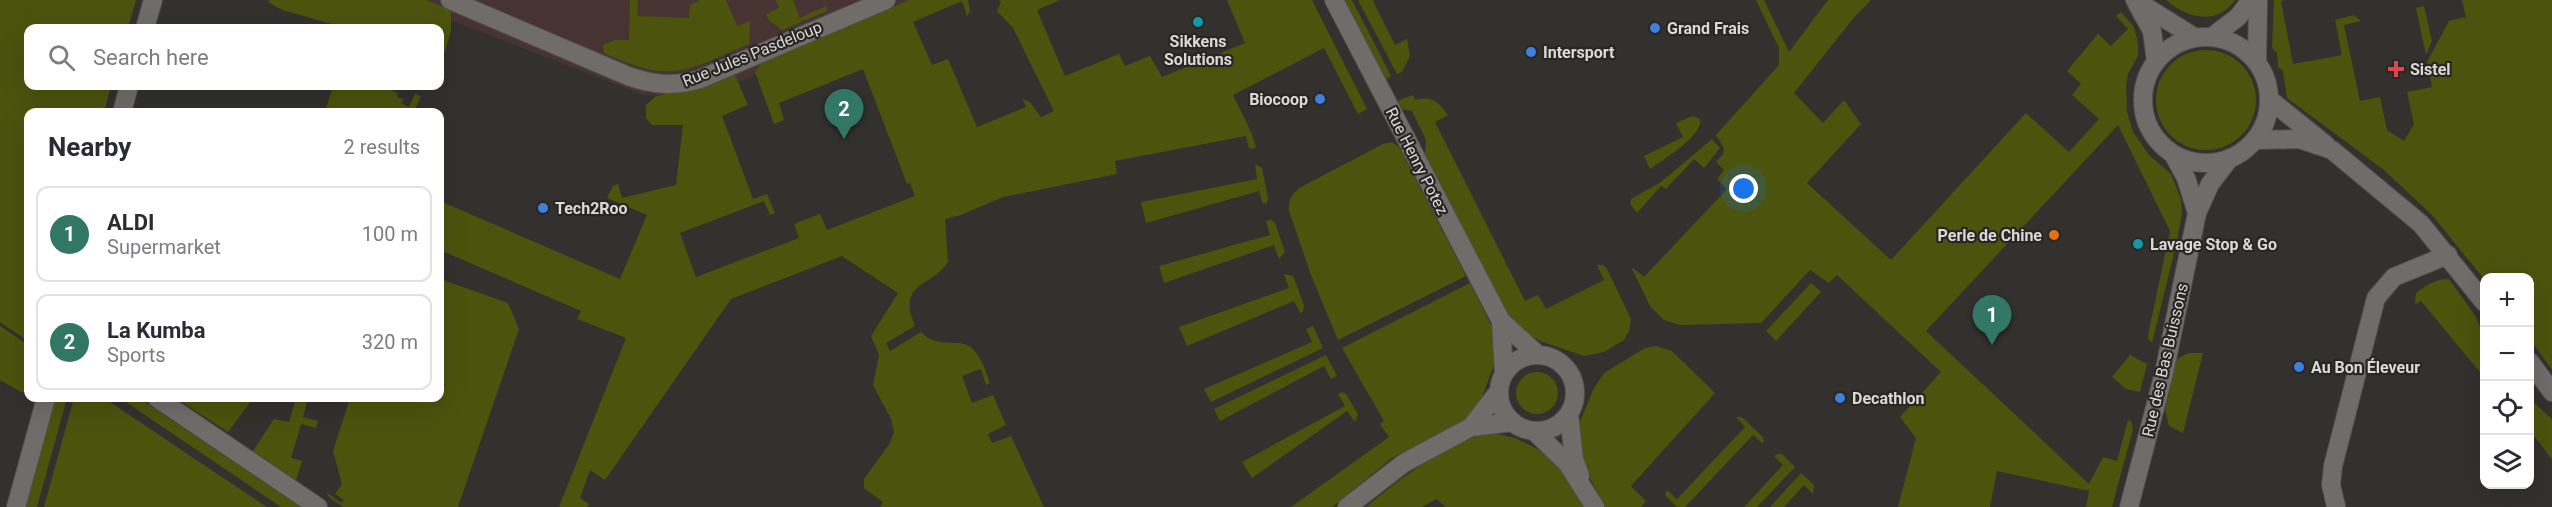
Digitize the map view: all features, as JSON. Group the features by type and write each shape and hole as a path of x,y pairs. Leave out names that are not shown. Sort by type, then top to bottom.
{"street":[{"path":"146,24 153,0"},
{"name":"Rue Jules Pasdeloup","path":"450,0 628,76 652,84 672,85 700,79 886,0"},
{"name":"Rue Henry Potez","path":"1334,0 1501,321"},
{"path":"2135,0 2203,37 2237,45 2257,62 2266,80 2269,99 2266,120 2255,140 2230,158 2201,163 2173,154 2157,140 2144,111 2146,80 2156,61 2173,46 2203,37 2238,17 2251,0"},
{"path":"2135,0 2152,32 2156,61"},
{"path":"2257,62 2258,0"},
{"path":"123,108 128,90"},
{"path":"2269,99 2399,204 2434,238 2480,297"},
{"path":"2255,140 2299,139 2332,150"},
{"name":"Rue des Bas Buissons","path":"2173,154 2186,178 2197,213"},
{"name":"Rue des Bas Buissons","path":"2129,507 2164,373 2197,213 2210,184 2230,158"},
{"path":"2336,506 2331,485 2334,466 2376,298 2394,277 2448,255"},
{"path":"1501,321 1537,354 1554,358 1568,370 1573,379 1575,399 1569,414 1554,427 1534,431"},
{"path":"1501,321 1501,405 1513,422"},
{"path":"1471,427 1514,362 1537,354"},
{"path":"2534,369 2552,392"},
{"path":"16,507 45,402"},
{"path":"162,402 318,507"},
{"path":"1569,414 1575,459 1583,486"},
{"path":"1347,507 1404,463 1471,427 1513,422 1534,431 1567,463 1594,507"}],"shaded area":[{"path":"400,0 929,0 704,97 643,95"}],"green space":[{"path":"0,0 136,0 129,24 24,24 24,90 110,90 105,108 24,108 24,338 0,322"},
{"path":"270,0 426,0 451,10 451,30 444,52 444,24 332,24 282,10 268,2"},
{"path":"630,0 638,0 637,16 689,18 690,5 700,0 726,0 737,26 750,21 749,44 708,62 678,71 646,69 627,63 604,53 603,45 615,40 629,40"},
{"path":"776,0 793,0 800,18 826,6 827,11 782,30 769,20 766,14 779,8"},
{"path":"909,0 968,0 970,11 967,16 962,1 913,22 932,65 948,59 977,127 1026,107 1023,99 1030,102 1041,117 1054,111 1013,28 997,11 1001,2 999,0 1060,0 1037,10 1065,76 1119,54 1125,66 1150,56 1162,77 1245,43 1227,0 1312,0 1367,109 1358,114 1324,48 1233,95 1252,134 1256,148 1249,149 1246,136 1115,161 1117,174 1003,197 961,215 945,219 948,262 913,293 910,311 915,326 886,343 890,351 921,332 935,341 968,345 973,349 990,383 986,385 981,369 962,376 972,403 993,395 1006,425 988,434 992,443 1011,436 1044,507 880,507 883,502 864,488 864,479 890,443 894,432 891,419 873,385 879,355 871,336 898,293 842,256 731,299 605,480 590,470 580,498 589,504 587,507 559,507 626,338 577,319 581,311 444,252 444,203 620,279 647,215 607,198 613,186 618,184 622,198 676,185 683,125 652,125 646,118 646,105 656,96 695,89 734,73 748,105 722,116 753,199 767,194 775,213 770,215 764,201 680,233 696,277 799,238 794,224 820,214 827,230 915,196 910,183 907,184 863,69 779,103 784,120 774,124 755,72 761,63"},
{"path":"1345,0 1352,0 1391,76 1386,79"},
{"path":"1358,0 1375,0 1373,1 1395,45 1407,39 1410,56 1402,72 1397,74"},
{"path":"1756,0 1764,0 1789,52 1828,0 1871,0 1856,15 1794,93 1823,123 1844,100 1861,124 1807,183 1891,260 2026,113 2069,152 2099,119 2072,95 2081,84 2067,71 2098,34 2111,46 2128,29 2116,16 2121,12 2134,27 2138,56 2128,74 2127,111 2133,132 2149,155 2171,174 2181,199 2182,213 2152,343 2148,335 2170,231 2118,125 1926,331 2089,484 2103,457 2117,461 2128,420 2131,421 2133,429 2112,507 2086,507 2089,491 1997,471 1990,507 1898,507 1916,438 1900,417 1941,372 1837,275 1829,283 1810,270 1761,323 1681,325 1664,320 1650,306 1632,269 1644,277 1727,189 1717,179 1724,170 1716,162 1723,154 1724,148 1716,135 1779,65 1779,48"},
{"path":"2166,0 2235,0 2220,14 2202,16 2183,11"},
{"path":"2274,0 2284,0 2281,1 2293,64 2342,55 2335,20 2354,15 2361,21 2344,25 2360,101 2380,97 2387,130 2404,141 2414,124 2407,92 2432,87 2427,62 2449,21 2466,17 2462,0 2552,0 2552,370 2534,345 2534,273 2480,274 2432,215 2384,170 2287,98 2283,71 2278,67 2277,53 2272,48"},
{"path":"2424,6 2432,41 2426,55 2416,8"},
{"path":"2206,50 2234,58 2248,72 2256,100 2248,128 2234,142 2206,150 2178,142 2164,128 2156,100 2164,72 2178,58"},
{"path":"332,90 393,90 398,93 397,97 403,99 402,104 409,107 415,94 421,96 416,108 326,108"},
{"path":"1413,95 1415,100 1431,99 1448,115 1435,122 1525,301 1538,295 1546,309 1604,280 1597,265 1603,265 1631,319 1629,331 1624,340 1604,352 1584,356 1540,341 1524,332 1510,320 1425,154 1426,140 1412,111 1401,109 1397,101"},
{"path":"1693,116 1700,119 1696,132 1681,147 1650,169 1644,156 1683,137 1676,123"},
{"path":"1712,139 1720,148 1704,168 1694,159 1666,189 1661,186 1637,213 1630,204 1631,199 1661,182"},
{"path":"1392,142 1399,147 1466,276 1338,340 1311,275 1289,211 1290,200 1301,187 1383,144"},
{"path":"1255,164 1262,168 1267,203 1263,204 1259,191 1146,223 1141,202 1257,179"},
{"path":"1271,220 1275,223 1285,252 1279,259 1274,245 1164,283 1159,266 1270,235 1266,221"},
{"path":"1284,274 1293,276 1304,305 1303,312 1300,313 1294,301 1187,346 1179,327 1289,288"},
{"path":"2449,279 2476,317 2480,327 2480,372 2421,301 2415,304 2416,293 2435,281"},
{"path":"444,280 508,303 519,329 458,507 343,507 326,492 341,503 344,500 335,494 342,484 333,451 349,402 444,402"},
{"path":"1470,283 1493,329 1497,357 1478,408 1467,420 1392,458 1332,507 1291,507 1389,437 1380,424 1384,421 1342,348"},
{"path":"1811,283 1821,292 1776,341 1766,331"},
{"path":"0,326 24,342 24,392 0,380"},
{"path":"1313,326 1323,348 1211,402 1204,389 1312,342 1306,329"},
{"path":"1656,346 1672,351 1715,393 1631,486 1646,501 1641,507 1605,507 1583,465 1577,433 1579,424 1594,388 1604,373 1645,348"},
{"path":"2188,353 2203,353 2183,433 2169,426 2165,410 2177,359"},
{"path":"1326,355 1337,376 1331,379 1324,366 1220,421 1214,409"},
{"path":"2130,355 2147,364 2140,392 2126,389 2112,377"},
{"path":"1537,372 1552,378 1558,393 1552,408 1537,414 1522,408 1516,393 1522,378"},
{"path":"1342,392 1346,394 1358,414 1355,422 1347,411 1252,478 1242,462 1345,406 1338,394"},
{"path":"55,402 66,402 37,507 25,507"},
{"path":"73,402 110,402 267,507 44,507"},
{"path":"126,402 145,402 301,507 281,507"},
{"path":"182,402 250,402 228,432"},
{"path":"295,402 307,402 303,417 318,421 316,428 301,424 291,458 302,461 296,480 253,451 274,419 289,422"},
{"path":"2534,403 2552,419 2552,459 2534,436"},
{"path":"1736,417 1742,417 1763,437 1764,442 1762,443 1753,435 1685,507 1677,507 1665,495 1667,490 1677,499 1745,427"},
{"path":"1492,433 1515,438 1554,457 1584,507 1446,507 1436,499 1422,507 1366,507 1393,485 1443,452 1477,436"},
{"path":"1782,454 1795,467 1757,507 1744,507 1783,465 1774,456"},
{"path":"1801,473 1814,485 1813,494 1804,485 1784,507 1770,507"}],"place":[{"name":"Sikkens Solutions","path":"1198,22"},
{"name":"Grand Frais","path":"1655,28"},
{"name":"Intersport","path":"1531,52"},
{"name":"Sistel","path":"2396,69"},
{"name":"Biocoop","path":"1320,99"},
{"name":"La Kumba","path":"844,139"},
{"name":"Tech2Roo","path":"543,208"},
{"name":"Perle de Chine","path":"2054,235"},
{"name":"Lavage Stop & Go","path":"2138,244"},
{"name":"ALDI","path":"1992,345"},
{"name":"Au Bon Éleveur","path":"2299,367"},
{"name":"Decathlon","path":"1840,398"}]}
